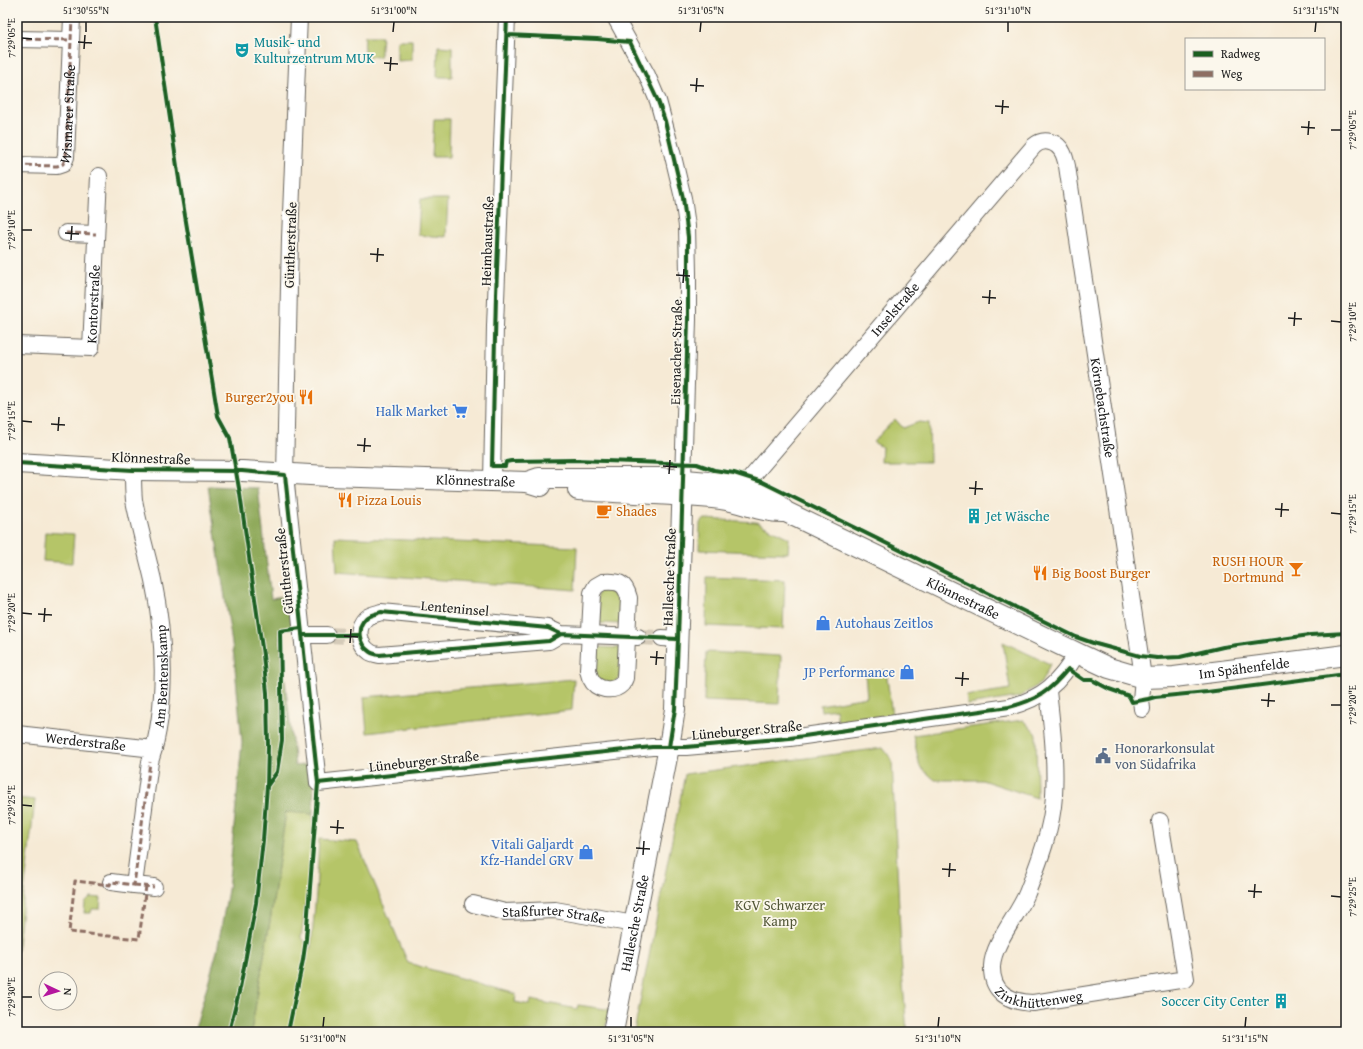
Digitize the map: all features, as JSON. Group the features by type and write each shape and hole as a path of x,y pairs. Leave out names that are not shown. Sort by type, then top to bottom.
{"main road":[{"name":"Klönnestraße","path":"17,464 133,470 242,472 285,475 527,482 539,478 654,477 683,488 739,502 773,513 786,512"},
{"name":"Klönnestraße","path":"683,488 742,487 772,498 786,512 1109,668 1143,678"},
{"name":"Hallesche Straße","path":"613,1032 669,747 675,709 670,638 683,488"},
{"name":"Im Spähenfelde","path":"1143,678 1174,677 1346,655"}],"street":[{"name":"Wismarer Straße","path":"17,165 57,166 63,164 66,157 72,17"},
{"name":"Güntherstraße","path":"299,17 290,238 285,475 318,783"},
{"name":"Heimbaustraße","path":"492,481 496,318 507,17"},
{"name":"Eisenacher Straße","path":"615,17 647,75 658,101 683,198 687,226 688,273 683,488"},
{"path":"17,39 71,40"},
{"name":"Inselstraße","path":"742,487 1034,146 1038,142 1045,140 1053,143"},
{"name":"Körnebachstraße","path":"1053,143 1059,147 1064,154 1067,166 1143,678"},
{"name":"Kontorstraße","path":"17,345 91,348 99,176"},
{"path":"66,233 96,234"},
{"name":"Am Bentenskamp","path":"133,470 134,499 158,608 162,687 159,723 150,762 134,885"},
{"path":"603,582 614,582 622,584 627,590 632,637 625,678 622,684 607,690 598,687 591,680 588,670 592,593 596,586 603,582"},
{"name":"Lenteninsel","path":"562,634 549,641 379,655 370,653 355,635 367,617 381,612 548,628 562,634 632,637"},
{"path":"302,635 327,635"},
{"name":"Lüneburger Straße","path":"318,783 652,747 686,747 790,738 1009,706 1031,700 1048,691 1068,669 1077,653"},
{"path":"1142,709 1141,700 1143,678"},
{"name":"Zinkhüttenweg","path":"1048,691 1055,765 1053,805 1047,834 1039,861 1026,895 996,950 992,965 993,977 999,990 1012,1000 1034,1003 1186,979 1160,821"},
{"name":"Werderstraße","path":"17,734 154,748"},
{"path":"111,882 154,887"},
{"name":"Staßfurter Straße","path":"473,904 505,912 555,910 634,924"}],"green space":[{"path":"365,36 382,36 380,57 364,56"},
{"path":"397,40 412,40 412,60 397,61"},
{"path":"438,46 452,47 452,77 437,77"},
{"path":"434,119 450,119 449,157 432,157"},
{"path":"420,199 448,199 446,237 418,235"},
{"path":"895,419 903,428 919,422 929,423 930,462 881,462 882,447 873,442"},
{"path":"208,486 258,488 271,599 289,596 292,628 279,630 295,766 311,764 314,783 313,814 286,812 271,915 251,1032 194,1032 217,951 228,890 242,742 234,657"},
{"path":"705,519 756,522 789,538 788,553 699,550 700,523"},
{"path":"45,532 74,534 72,563 43,561"},
{"path":"335,537 577,547 575,590 337,572"},
{"path":"707,577 785,580 783,629 706,626"},
{"path":"613,587 624,594 623,624 595,623 598,591"},
{"path":"1003,642 1050,664 1041,683 1019,697 968,705 966,696 1010,689"},
{"path":"596,647 622,648 620,678 609,685 594,678"},
{"path":"706,652 781,656 779,704 704,701"},
{"path":"886,670 892,715 838,722 836,709 821,711 820,705 867,697 865,674"},
{"path":"574,679 572,710 367,733 364,697"},
{"path":"1023,720 1036,734 1037,798 982,780 935,780 920,767 913,735"},
{"name":"KGV Schwarzer Kamp","path":"883,748 892,760 902,972 907,1032 634,1032 685,774"},
{"path":"17,798 35,800 17,952"},
{"path":"286,812 313,814 309,876 301,938 311,949 319,839 357,842 408,963 516,994 515,1002 530,1005 531,1000 577,1009 578,1005 612,1010 603,1032 251,1032 271,915"},
{"path":"91,897 101,898 100,909 92,909 91,913 84,913 85,903"}],"tunnel":[{"path":"327,635 350,636"},
{"path":"638,637 662,638"}],"marked path":[{"path":"17,165 57,166 63,164 66,157 72,17"},
{"path":"17,39 71,40"},
{"path":"66,233 96,234"},
{"path":"146,886 139,939 69,932 75,881 110,885 111,882 134,885 150,762"},
{"path":"134,885 154,887"}],"cycle path":[{"path":"155,17 178,173 218,416 230,438 240,494 267,693 267,786 256,903 240,988 229,1032"},
{"path":"507,17 496,295 492,466 505,466 506,462 511,461 574,460 697,464 714,470 734,473 762,482 1076,637 1140,656 1157,658 1180,657 1223,647 1310,635 1346,633"},
{"path":"507,35 630,42 658,101 665,121 683,198 688,237 688,320 675,709 669,747"},
{"path":"17,463 133,470 242,471 285,475 318,783 306,939 288,1032"},
{"path":"561,634 549,641 379,655 366,649 361,640 360,631 366,618 381,612 548,628 561,634 678,639"},
{"path":"267,786 277,772 282,740 280,631 301,628"},
{"path":"302,635 359,635"},
{"path":"318,783 652,747 686,747 790,738 1009,707 1028,701 1042,694 1049,689 1068,669 1084,680 1092,680 1109,689 1129,696 1132,702 1155,697 1207,692 1346,674"}],"place":[{"name":"Musik- und Kulturzentrum MUK","path":"242,50"},
{"name":"Burger2you","path":"306,397"},
{"name":"Halk Market","path":"460,411"},
{"name":"Pizza Louis","path":"345,500"},
{"name":"Shades","path":"604,511"},
{"name":"Jet Wäsche","path":"974,516"},
{"name":"RUSH HOUR Dortmund","path":"1296,569"},
{"name":"Big Boost Burger","path":"1040,573"},
{"name":"Autohaus Zeitlos","path":"823,623"},
{"name":"JP Performance","path":"907,672"},
{"name":"Honorarkonsulat von Südafrika","path":"1103,756"},
{"name":"Vitali Galjardt Kfz-Handel GRV","path":"586,852"},
{"name":"Soccer City Center","path":"1281,1001"}]}
